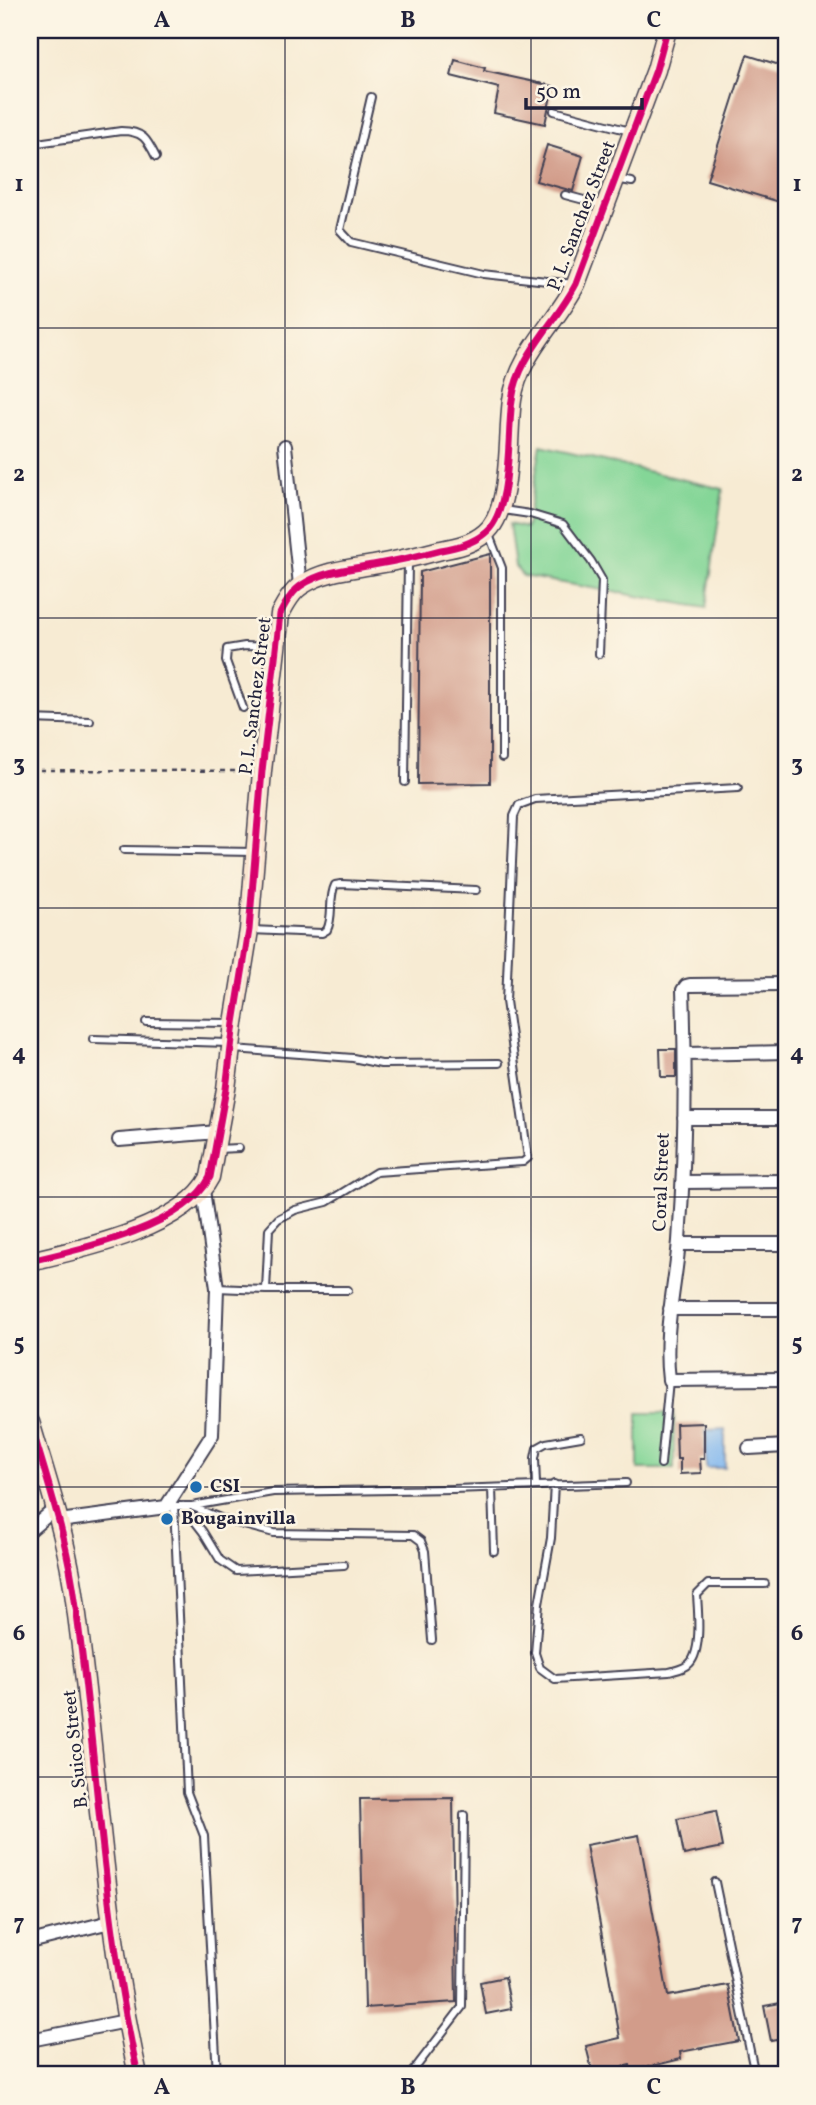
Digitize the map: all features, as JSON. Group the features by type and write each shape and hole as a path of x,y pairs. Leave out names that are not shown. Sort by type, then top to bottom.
{"street":[{"name":"P. L. Sanchez Street","path":"488,531 500,510 504,493 512,397 525,363 548,335 572,296 604,206 623,180 632,132 656,70 667,30"},
{"path":"285,446 300,585 327,574 408,559 468,544 488,531"},
{"name":"P. L. Sanchez Street","path":"203,1190 210,1177 226,1089 250,930 262,771 280,614 300,585"},
{"name":"Coral Street","path":"669,1380 667,1325 683,1182 686,1054 683,990 686,986 786,984"},
{"path":"686,1054 786,1052"},
{"path":"684,1118 786,1118"},
{"path":"119,1140 216,1141"},
{"path":"683,1182 786,1181"},
{"path":"30,1261 158,1222 178,1211 203,1190"},
{"path":"30,1531 57,1515 170,1506 212,1435 216,1288 203,1190"},
{"path":"678,1244 786,1244"},
{"path":"670,1309 786,1309"},
{"path":"669,1380 786,1379"},
{"name":"B. Suico Street","path":"30,1422 57,1515 73,1586 110,1922 125,2021 138,2075"},
{"path":"749,1448 786,1446"},
{"path":"30,1942 110,1922"},
{"path":"30,2040 125,2021"}],"lane":[{"path":"371,97 340,230 351,242 572,296"},
{"path":"554,111 632,132"},
{"path":"30,144 108,132 134,131 147,139 156,157"},
{"path":"565,195 604,206"},
{"path":"500,510 530,514 563,524 591,561 602,580 598,654"},
{"path":"488,531 502,568 502,758"},
{"path":"405,782 408,559"},
{"path":"243,708 226,661 227,649 245,646 276,647"},
{"path":"30,719 89,721"},
{"path":"266,1290 269,1229 278,1219 295,1210 327,1202 376,1172 523,1162 528,1158 506,1001 514,816 519,805 535,799 738,788"},
{"path":"124,850 256,852"},
{"path":"250,930 322,933 330,925 331,892 335,885 476,890"},
{"path":"146,1022 234,1023"},
{"path":"93,1038 231,1046 353,1058 381,1064 499,1063"},
{"path":"216,1141 239,1148"},
{"path":"216,1288 348,1290"},
{"path":"662,1464 669,1380"},
{"path":"536,1485 537,1448 546,1443 580,1437"},
{"path":"217,2075 204,1836 187,1792 170,1506 192,1506 273,1492 626,1483"},
{"path":"554,1484 551,1538 539,1604 535,1653 540,1668 555,1679 669,1672 682,1668 691,1663 695,1653 697,1595 703,1588 708,1584 765,1584"},
{"path":"492,1488 494,1551"},
{"path":"183,1506 220,1560 236,1572 344,1565"},
{"path":"192,1506 225,1520 275,1533 413,1535 421,1541 425,1551 432,1640"},
{"path":"410,2075 462,2007 464,1815"},
{"path":"715,1882 755,2075"}],"path":[{"path":"30,770 262,771"}],"green space":[{"path":"541,446 723,489 706,608 523,576 515,567 509,524 526,528"},
{"path":"638,1413 674,1413 674,1469 638,1469"}],"water":[{"path":"725,1429 725,1468 706,1468 706,1430"}],"building":[{"path":"747,55 786,67 786,204 707,180"},
{"path":"455,60 485,68 484,71 553,86 545,124 494,113 499,88 451,76"},
{"path":"547,145 583,156 573,191 536,181"},
{"path":"490,554 490,783 418,784 420,572"},
{"path":"660,1049 676,1049 676,1077 661,1077"},
{"path":"704,1423 704,1459 700,1459 701,1473 680,1474 676,1424"},
{"path":"453,1798 456,2002 365,2008 360,1799"},
{"path":"716,1811 723,1847 684,1855 677,1819"},
{"path":"639,1835 668,1996 728,1985 739,2041 680,2052 681,2059 631,2071 630,2065 593,2074 586,2046 620,2038 586,1845"},
{"path":"505,1977 511,2009 486,2014 480,1982"},
{"path":"786,2002 786,2038 771,2041 764,2006"}],"cycle path":[{"path":"30,1261 103,1242 156,1222 179,1210 197,1194 210,1177 249,930 262,771 280,614 295,591 310,580 337,571 399,560 464,544 480,537 494,522 505,490 512,400 516,384 530,354 576,284 656,70 667,30"},
{"path":"30,1422 60,1524 73,1586 116,1954 138,2075"}],"place":[{"name":"CSI","path":"196,1487"},
{"name":"Bougainvilla","path":"167,1519"}]}
